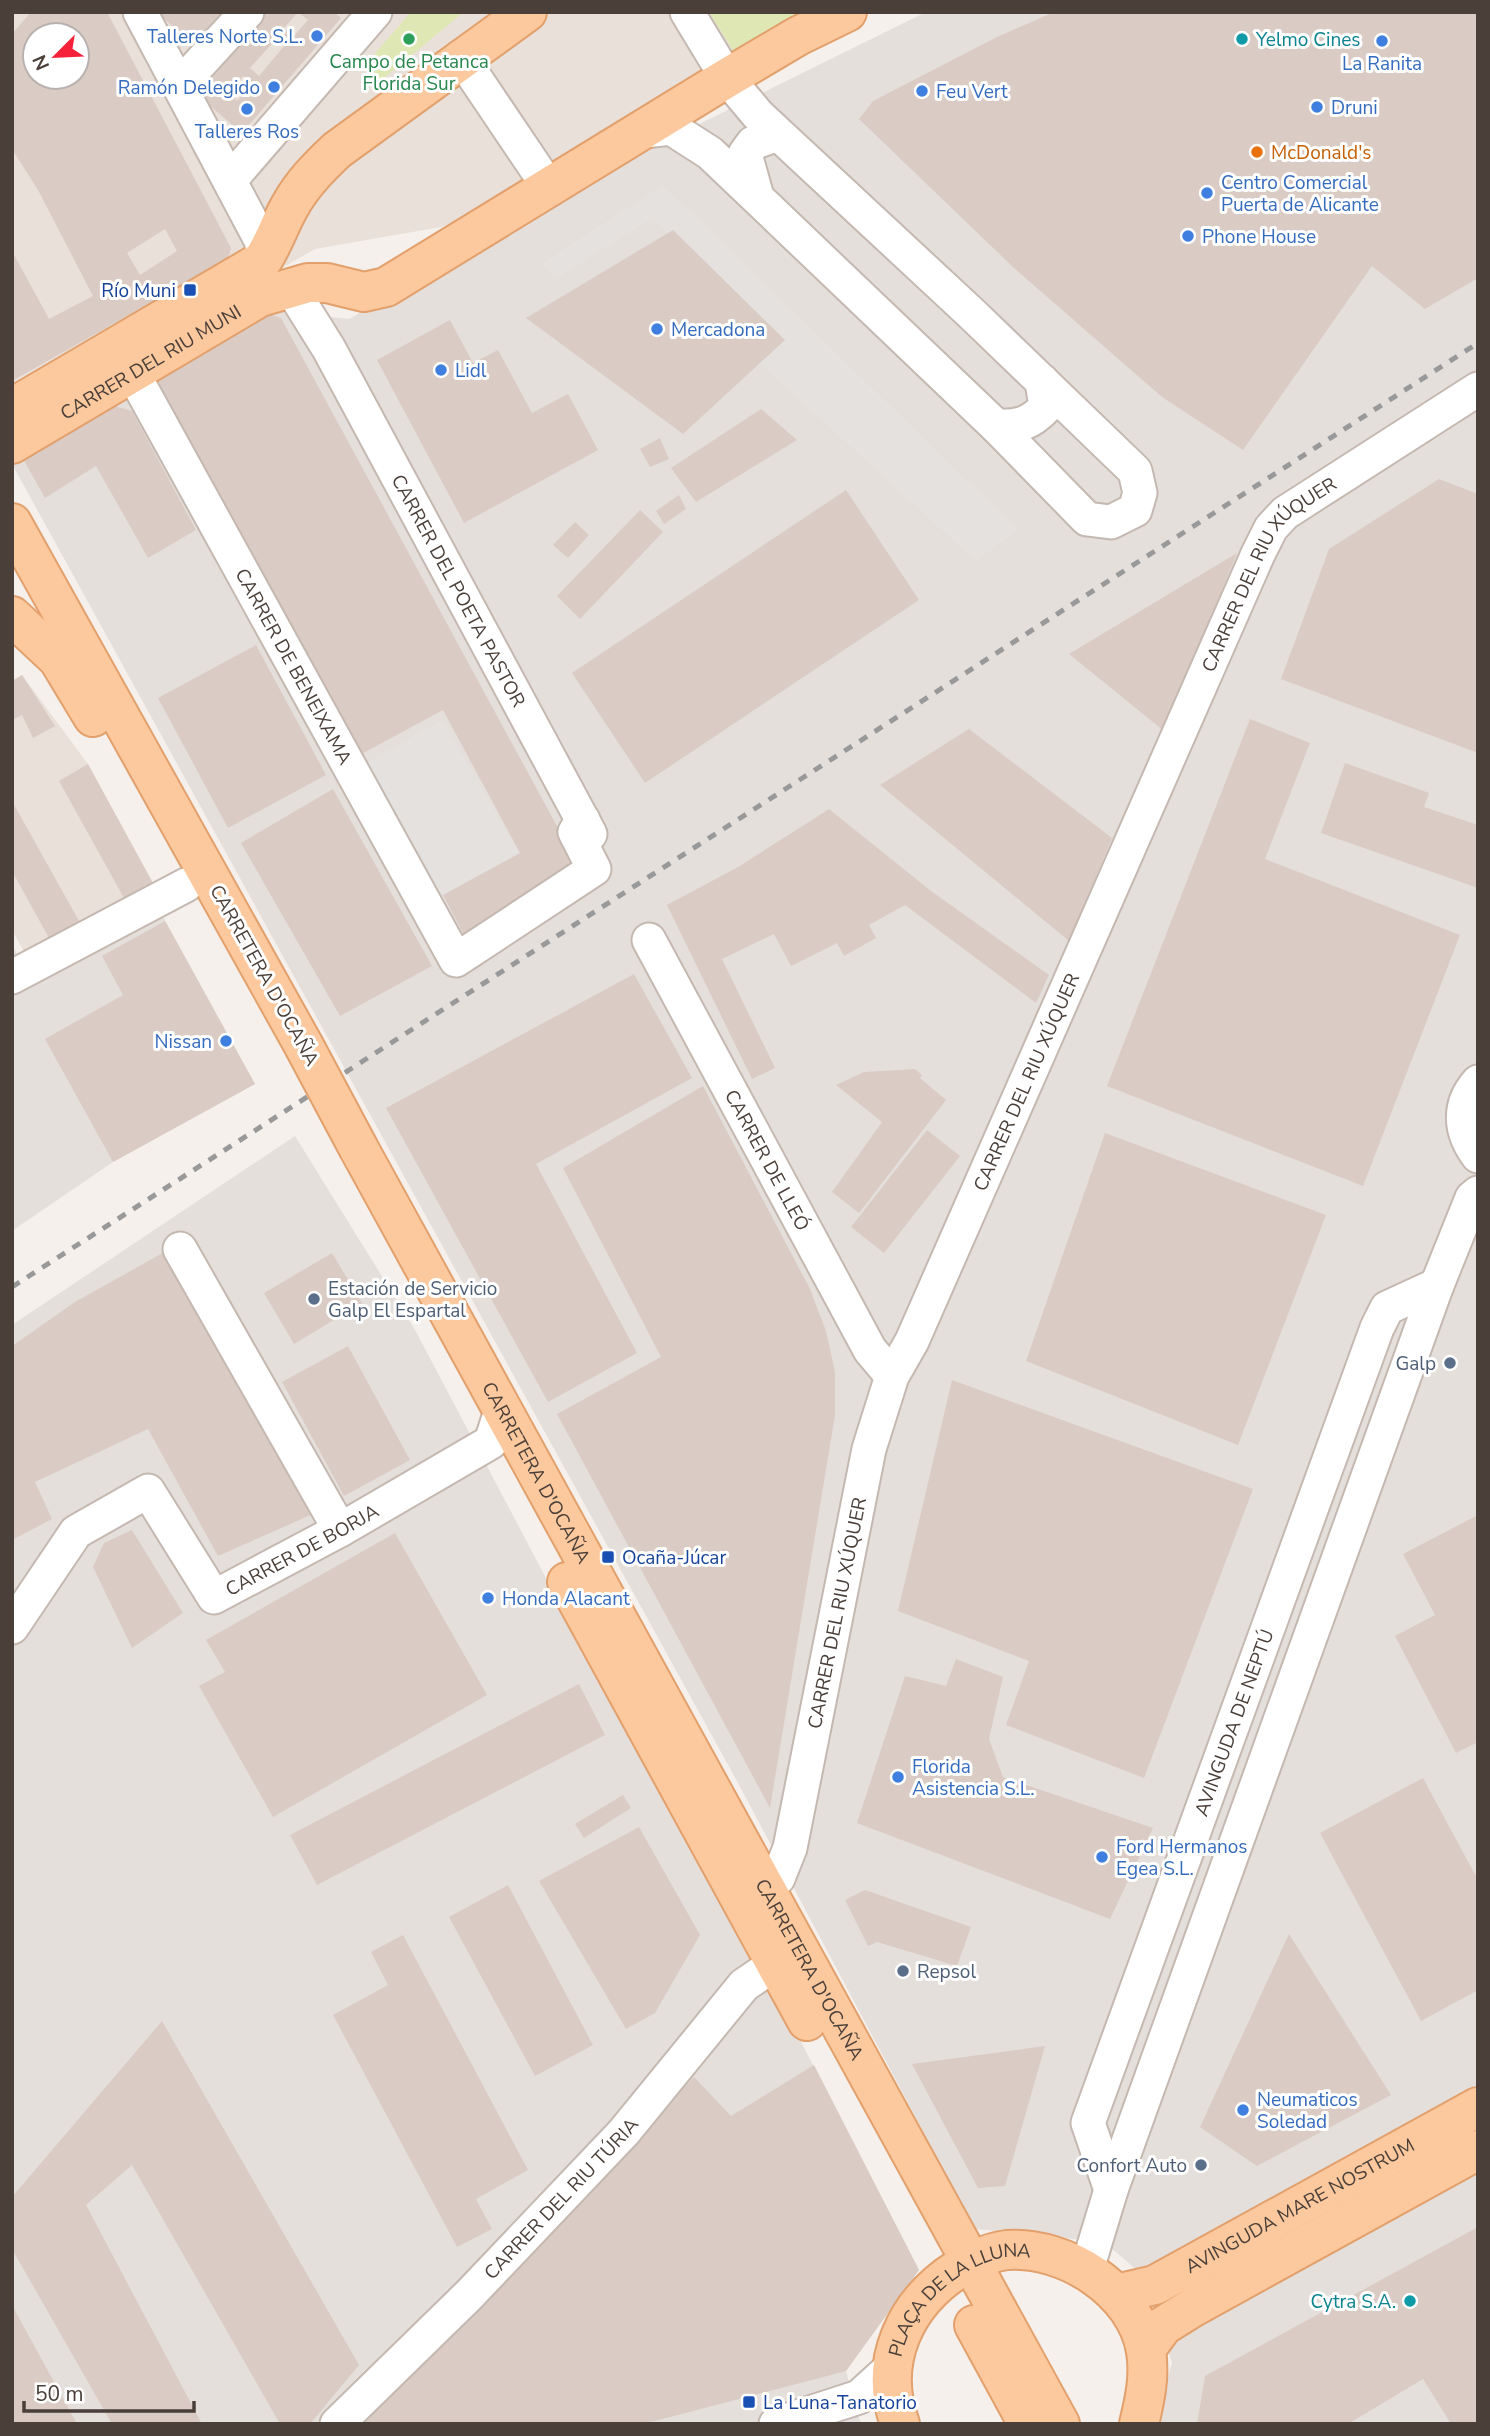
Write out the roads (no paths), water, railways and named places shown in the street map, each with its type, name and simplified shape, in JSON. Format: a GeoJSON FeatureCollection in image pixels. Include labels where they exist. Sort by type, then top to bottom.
{"type":"FeatureCollection","features":[{"type":"Feature","properties":{"kind":"main road"},"geometry":{"type":"LineString","coordinates":[[292,288],[268,252],[289,207],[318,167],[461,57],[527,12]]}},
{"type":"Feature","properties":{"kind":"main road"},"geometry":{"type":"LineString","coordinates":[[363,292],[386,287],[550,189],[727,78],[798,36],[847,12]]}},
{"type":"Feature","properties":{"kind":"main road","name":"CARRER DEL RIU MUNI"},"geometry":{"type":"LineString","coordinates":[[12,408],[268,252]]}},
{"type":"Feature","properties":{"kind":"main road","name":"CARRER DEL RIU MUNI"},"geometry":{"type":"LineString","coordinates":[[12,444],[260,297],[308,283],[327,283],[363,292]]}},
{"type":"Feature","properties":{"kind":"main road","name":"CARRETERA D'OCAÑA"},"geometry":{"type":"LineString","coordinates":[[12,523],[294,1054],[496,1425],[775,1964],[959,2269],[1059,2424]]}},
{"type":"Feature","properties":{"kind":"main road","name":"CARRETERA D'OCAÑA"},"geometry":{"type":"LineString","coordinates":[[12,616],[58,659],[76,686],[186,886],[294,1054]]}},
{"type":"Feature","properties":{"kind":"main road","name":"CARRETERA D'OCAÑA"},"geometry":{"type":"LineString","coordinates":[[496,1425],[763,1886],[959,2269],[1028,2424]]}},
{"type":"Feature","properties":{"kind":"main road","name":"AVINGUDA MARE NOSTRUM"},"geometry":{"type":"LineString","coordinates":[[1116,2294],[1155,2285],[1478,2107]]}},
{"type":"Feature","properties":{"kind":"main road","name":"AVINGUDA MARE NOSTRUM"},"geometry":{"type":"LineString","coordinates":[[1146,2349],[1163,2326],[1195,2306],[1478,2150]]}},
{"type":"Feature","properties":{"kind":"main road","name":"PLAÇA DE LA LLUNA"},"geometry":{"type":"LineString","coordinates":[[900,2424],[894,2405],[892,2367],[896,2343],[906,2321],[925,2294],[959,2269],[1005,2250],[1030,2250],[1087,2269],[1116,2294],[1136,2326],[1146,2349],[1147,2391],[1139,2424]]}},
{"type":"Feature","properties":{"kind":"street"},"geometry":{"type":"LineString","coordinates":[[140,12],[268,252]]}},
{"type":"Feature","properties":{"kind":"street"},"geometry":{"type":"LineString","coordinates":[[179,86],[247,12]]}},
{"type":"Feature","properties":{"kind":"street"},"geometry":{"type":"LineString","coordinates":[[644,131],[671,128],[710,153],[996,426],[1087,519],[1111,522],[1135,510],[1140,493],[1135,471],[777,134],[727,78],[687,12]]}},
{"type":"Feature","properties":{"kind":"street"},"geometry":{"type":"LineString","coordinates":[[230,179],[374,13]]}},
{"type":"Feature","properties":{"kind":"street"},"geometry":{"type":"LineString","coordinates":[[461,57],[550,189]]}},
{"type":"Feature","properties":{"kind":"street"},"geometry":{"type":"LineString","coordinates":[[757,198],[745,154],[753,143],[777,134]]}},
{"type":"Feature","properties":{"kind":"street","name":"CARRER DEL POETA PASTOR"},"geometry":{"type":"LineString","coordinates":[[292,288],[329,349],[586,827],[575,832],[594,869],[456,960]]}},
{"type":"Feature","properties":{"kind":"street","name":"CARRER DEL POETA PASTOR"},"geometry":{"type":"LineString","coordinates":[[329,349],[322,317],[323,306],[332,298],[363,292]]}},
{"type":"Feature","properties":{"kind":"street","name":"CARRER DE BENEIXAMA"},"geometry":{"type":"LineString","coordinates":[[132,372],[456,960]]}},
{"type":"Feature","properties":{"kind":"street"},"geometry":{"type":"LineString","coordinates":[[996,426],[1017,427],[1035,419],[1046,407],[1042,381]]}},
{"type":"Feature","properties":{"kind":"street","name":"CARRER DEL RIU XÚQUER"},"geometry":{"type":"LineString","coordinates":[[763,1886],[778,1878],[790,1848],[869,1449],[892,1376],[912,1341],[1271,528],[1285,513],[1478,389]]}},
{"type":"Feature","properties":{"kind":"street"},"geometry":{"type":"LineString","coordinates":[[12,978],[186,886]]}},
{"type":"Feature","properties":{"kind":"street","name":"CARRER DE LLEÓ"},"geometry":{"type":"LineString","coordinates":[[649,940],[870,1350],[892,1376]]}},
{"type":"Feature","properties":{"kind":"street"},"geometry":{"type":"LineString","coordinates":[[1478,1061],[1473,1088],[1463,1110],[1462,1126],[1468,1143],[1478,1156]]}},
{"type":"Feature","properties":{"kind":"street"},"geometry":{"type":"LineString","coordinates":[[1087,2269],[1111,2190],[1437,1285],[1472,1198],[1478,1193]]}},
{"type":"Feature","properties":{"kind":"street"},"geometry":{"type":"LineString","coordinates":[[180,1249],[340,1530]]}},
{"type":"Feature","properties":{"kind":"street","name":"AVINGUDA DE NEPTÚ"},"geometry":{"type":"LineString","coordinates":[[1111,2190],[1088,2123],[1377,1328],[1387,1308],[1437,1285]]}},
{"type":"Feature","properties":{"kind":"street","name":"CARRER DE BORJA"},"geometry":{"type":"LineString","coordinates":[[12,1627],[76,1532],[148,1491],[214,1597],[340,1530],[433,1475],[496,1425]]}},
{"type":"Feature","properties":{"kind":"street","name":"CARRER DEL RIU TÚRIA"},"geometry":{"type":"LineString","coordinates":[[337,2424],[469,2295],[624,2132],[744,1985],[775,1964]]}},
{"type":"Feature","properties":{"kind":"street"},"geometry":{"type":"LineString","coordinates":[[776,2424],[859,2397],[892,2367]]}},
{"type":"Feature","properties":{"kind":"railway"},"geometry":{"type":"LineString","coordinates":[[12,1287],[1478,343]]}},
{"type":"Feature","properties":{"kind":"place","name":"Talleres Norte S.L."},"geometry":{"type":"Point","coordinates":[317,36]}},
{"type":"Feature","properties":{"kind":"place","name":"Campo de Petanca Florida Sur"},"geometry":{"type":"Point","coordinates":[409,39]}},
{"type":"Feature","properties":{"kind":"place","name":"Yelmo Cines"},"geometry":{"type":"Point","coordinates":[1242,39]}},
{"type":"Feature","properties":{"kind":"place","name":"La Ranita"},"geometry":{"type":"Point","coordinates":[1382,41]}},
{"type":"Feature","properties":{"kind":"place","name":"Ramón Delegido"},"geometry":{"type":"Point","coordinates":[274,87]}},
{"type":"Feature","properties":{"kind":"place","name":"Feu Vert"},"geometry":{"type":"Point","coordinates":[922,91]}},
{"type":"Feature","properties":{"kind":"place","name":"Druni"},"geometry":{"type":"Point","coordinates":[1317,107]}},
{"type":"Feature","properties":{"kind":"place","name":"Talleres Ros"},"geometry":{"type":"Point","coordinates":[247,109]}},
{"type":"Feature","properties":{"kind":"place","name":"McDonald's"},"geometry":{"type":"Point","coordinates":[1257,152]}},
{"type":"Feature","properties":{"kind":"place","name":"Centro Comercial Puerta de Alicante"},"geometry":{"type":"Point","coordinates":[1207,193]}},
{"type":"Feature","properties":{"kind":"place","name":"Phone House"},"geometry":{"type":"Point","coordinates":[1188,236]}},
{"type":"Feature","properties":{"kind":"place","name":"Río Muni"},"geometry":{"type":"Point","coordinates":[190,290]}},
{"type":"Feature","properties":{"kind":"place","name":"Mercadona"},"geometry":{"type":"Point","coordinates":[657,329]}},
{"type":"Feature","properties":{"kind":"place","name":"Lidl"},"geometry":{"type":"Point","coordinates":[441,370]}},
{"type":"Feature","properties":{"kind":"place","name":"Nissan"},"geometry":{"type":"Point","coordinates":[226,1041]}},
{"type":"Feature","properties":{"kind":"place","name":"Estación de Servicio Galp El Espartal"},"geometry":{"type":"Point","coordinates":[314,1299]}},
{"type":"Feature","properties":{"kind":"place","name":"Galp"},"geometry":{"type":"Point","coordinates":[1450,1363]}},
{"type":"Feature","properties":{"kind":"place","name":"Ocaña-Júcar"},"geometry":{"type":"Point","coordinates":[608,1557]}},
{"type":"Feature","properties":{"kind":"place","name":"Honda Alacant"},"geometry":{"type":"Point","coordinates":[488,1598]}},
{"type":"Feature","properties":{"kind":"place","name":"Florida Asistencia S.L."},"geometry":{"type":"Point","coordinates":[898,1777]}},
{"type":"Feature","properties":{"kind":"place","name":"Ford Hermanos Egea S.L."},"geometry":{"type":"Point","coordinates":[1102,1857]}},
{"type":"Feature","properties":{"kind":"place","name":"Repsol"},"geometry":{"type":"Point","coordinates":[903,1971]}},
{"type":"Feature","properties":{"kind":"place","name":"Neumaticos Soledad"},"geometry":{"type":"Point","coordinates":[1243,2110]}},
{"type":"Feature","properties":{"kind":"place","name":"Confort Auto"},"geometry":{"type":"Point","coordinates":[1201,2165]}},
{"type":"Feature","properties":{"kind":"place","name":"Cytra S.A."},"geometry":{"type":"Point","coordinates":[1410,2301]}},
{"type":"Feature","properties":{"kind":"place","name":"La Luna-Tanatorio"},"geometry":{"type":"Point","coordinates":[749,2402]}}]}
